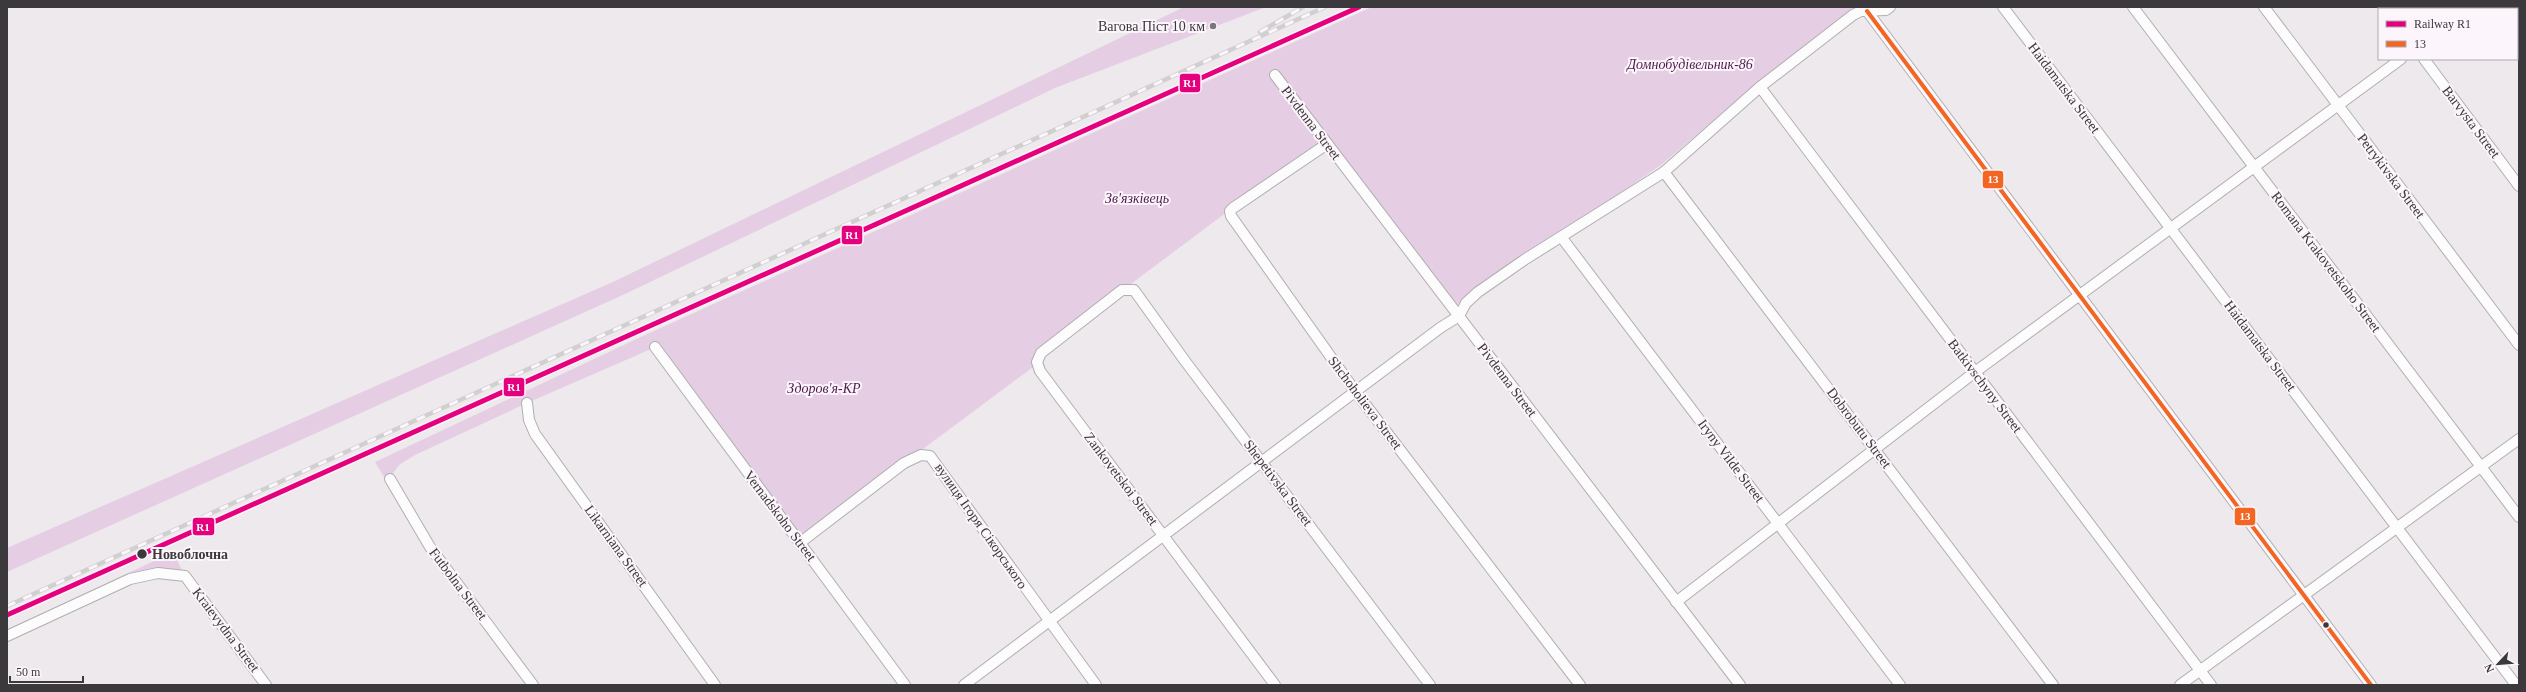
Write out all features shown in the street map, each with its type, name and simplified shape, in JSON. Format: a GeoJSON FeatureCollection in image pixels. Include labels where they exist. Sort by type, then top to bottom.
{"type":"FeatureCollection","features":[{"type":"Feature","properties":{"kind":"street"},"geometry":{"type":"LineString","coordinates":[[964,685],[1162,534],[1262,462],[1355,391],[1458,316],[1466,303],[1478,292],[1524,260],[1562,238],[1664,172],[1760,87],[1852,15],[1867,11],[1886,10],[1890,7]]}},
{"type":"Feature","properties":{"kind":"street","name":"Haidamatska Street"},"geometry":{"type":"LineString","coordinates":[[2003,7],[2516,685]]}},
{"type":"Feature","properties":{"kind":"street","name":"Romana Krakovetskoho Street"},"geometry":{"type":"LineString","coordinates":[[2133,7],[2519,517]]}},
{"type":"Feature","properties":{"kind":"street","name":"Petrykivska Street"},"geometry":{"type":"LineString","coordinates":[[2264,7],[2519,345]]}},
{"type":"Feature","properties":{"kind":"street"},"geometry":{"type":"LineString","coordinates":[[1867,11],[2371,685]]}},
{"type":"Feature","properties":{"kind":"street"},"geometry":{"type":"LineString","coordinates":[[1676,602],[1975,372],[2170,227],[2400,60]]}},
{"type":"Feature","properties":{"kind":"street","name":"Barvysta Street"},"geometry":{"type":"LineString","coordinates":[[2425,60],[2519,186]]}},
{"type":"Feature","properties":{"kind":"street","name":"Pivdenna Street"},"geometry":{"type":"LineString","coordinates":[[1274,75],[1740,685]]}},
{"type":"Feature","properties":{"kind":"street","name":"Batkivschyny Street"},"geometry":{"type":"LineString","coordinates":[[1760,87],[2211,685]]}},
{"type":"Feature","properties":{"kind":"street","name":"Shchoholieva Street"},"geometry":{"type":"LineString","coordinates":[[1327,144],[1230,211],[1231,216],[1355,391],[1580,685]]}},
{"type":"Feature","properties":{"kind":"street","name":"Dobrobutu Street"},"geometry":{"type":"LineString","coordinates":[[1664,172],[2053,685]]}},
{"type":"Feature","properties":{"kind":"street","name":"Iryny Vilde Street"},"geometry":{"type":"LineString","coordinates":[[1562,238],[1900,685]]}},
{"type":"Feature","properties":{"kind":"street","name":"Shepetivska Street"},"geometry":{"type":"LineString","coordinates":[[1122,290],[1134,290],[1430,685]]}},
{"type":"Feature","properties":{"kind":"street","name":"Zankovetskoi Street"},"geometry":{"type":"LineString","coordinates":[[1122,290],[1042,353],[1037,362],[1040,371],[1275,685]]}},
{"type":"Feature","properties":{"kind":"street","name":"Vernadskoho Street"},"geometry":{"type":"LineString","coordinates":[[655,347],[905,685]]}},
{"type":"Feature","properties":{"kind":"street","name":"Likarniana Street"},"geometry":{"type":"LineString","coordinates":[[527,403],[528,420],[535,434],[716,685]]}},
{"type":"Feature","properties":{"kind":"street"},"geometry":{"type":"LineString","coordinates":[[2180,685],[2305,596],[2519,439]]}},
{"type":"Feature","properties":{"kind":"street","name":"вулиця Ігоря Сікорського"},"geometry":{"type":"LineString","coordinates":[[800,542],[904,463],[921,455],[930,456],[1048,622],[1096,685]]}},
{"type":"Feature","properties":{"kind":"street","name":"Futbolna Street"},"geometry":{"type":"LineString","coordinates":[[390,479],[430,548],[533,685]]}},
{"type":"Feature","properties":{"kind":"street","name":"Kraievydna Street"},"geometry":{"type":"LineString","coordinates":[[7,636],[130,580],[158,573],[185,576],[266,685]]}},
{"type":"Feature","properties":{"kind":"green space"},"geometry":{"type":"Polygon","coordinates":[[[1184,7],[1266,7],[1055,88],[625,294],[7,572],[7,548],[615,281],[1184,7]]]}},
{"type":"Feature","properties":{"kind":"green space"},"geometry":{"type":"Polygon","coordinates":[[[1372,7],[1862,7],[1757,83],[1661,165],[1456,305],[1369,190],[1327,144],[1231,209],[1040,352],[1033,367],[802,539],[658,346],[527,403],[415,455],[399,465],[387,482],[375,462],[645,335],[1372,7]]]}},
{"type":"Feature","properties":{"kind":"green space"},"geometry":{"type":"Polygon","coordinates":[[[173,552],[185,576],[158,573],[7,636],[7,630],[173,552]]]}},
{"type":"Feature","properties":{"kind":"railway"},"geometry":{"type":"LineString","coordinates":[[1260,32],[1303,7]]}},
{"type":"Feature","properties":{"kind":"railway"},"geometry":{"type":"LineString","coordinates":[[7,606],[1325,7]]}},
{"type":"Feature","properties":{"kind":"rail line","name":"R1"},"geometry":{"type":"LineString","coordinates":[[7,615],[1359,7]]}},
{"type":"Feature","properties":{"kind":"transit line","name":"13"},"geometry":{"type":"LineString","coordinates":[[1867,11],[2371,685]]}},
{"type":"Feature","properties":{"kind":"place","name":"Вагова Піст 10 км"},"geometry":{"type":"Point","coordinates":[1213,26]}},
{"type":"Feature","properties":{"kind":"place","name":"Новоблочна"},"geometry":{"type":"Point","coordinates":[142,554]}},
{"type":"Feature","properties":{"kind":"park label","name":"Домнобудівельник-86"},"geometry":{"type":"Point","coordinates":[1690,64]}},
{"type":"Feature","properties":{"kind":"park label","name":"Зв'язківець"},"geometry":{"type":"Point","coordinates":[1137,198]}},
{"type":"Feature","properties":{"kind":"park label","name":"Здоров'я-КР"},"geometry":{"type":"Point","coordinates":[824,388]}}]}
